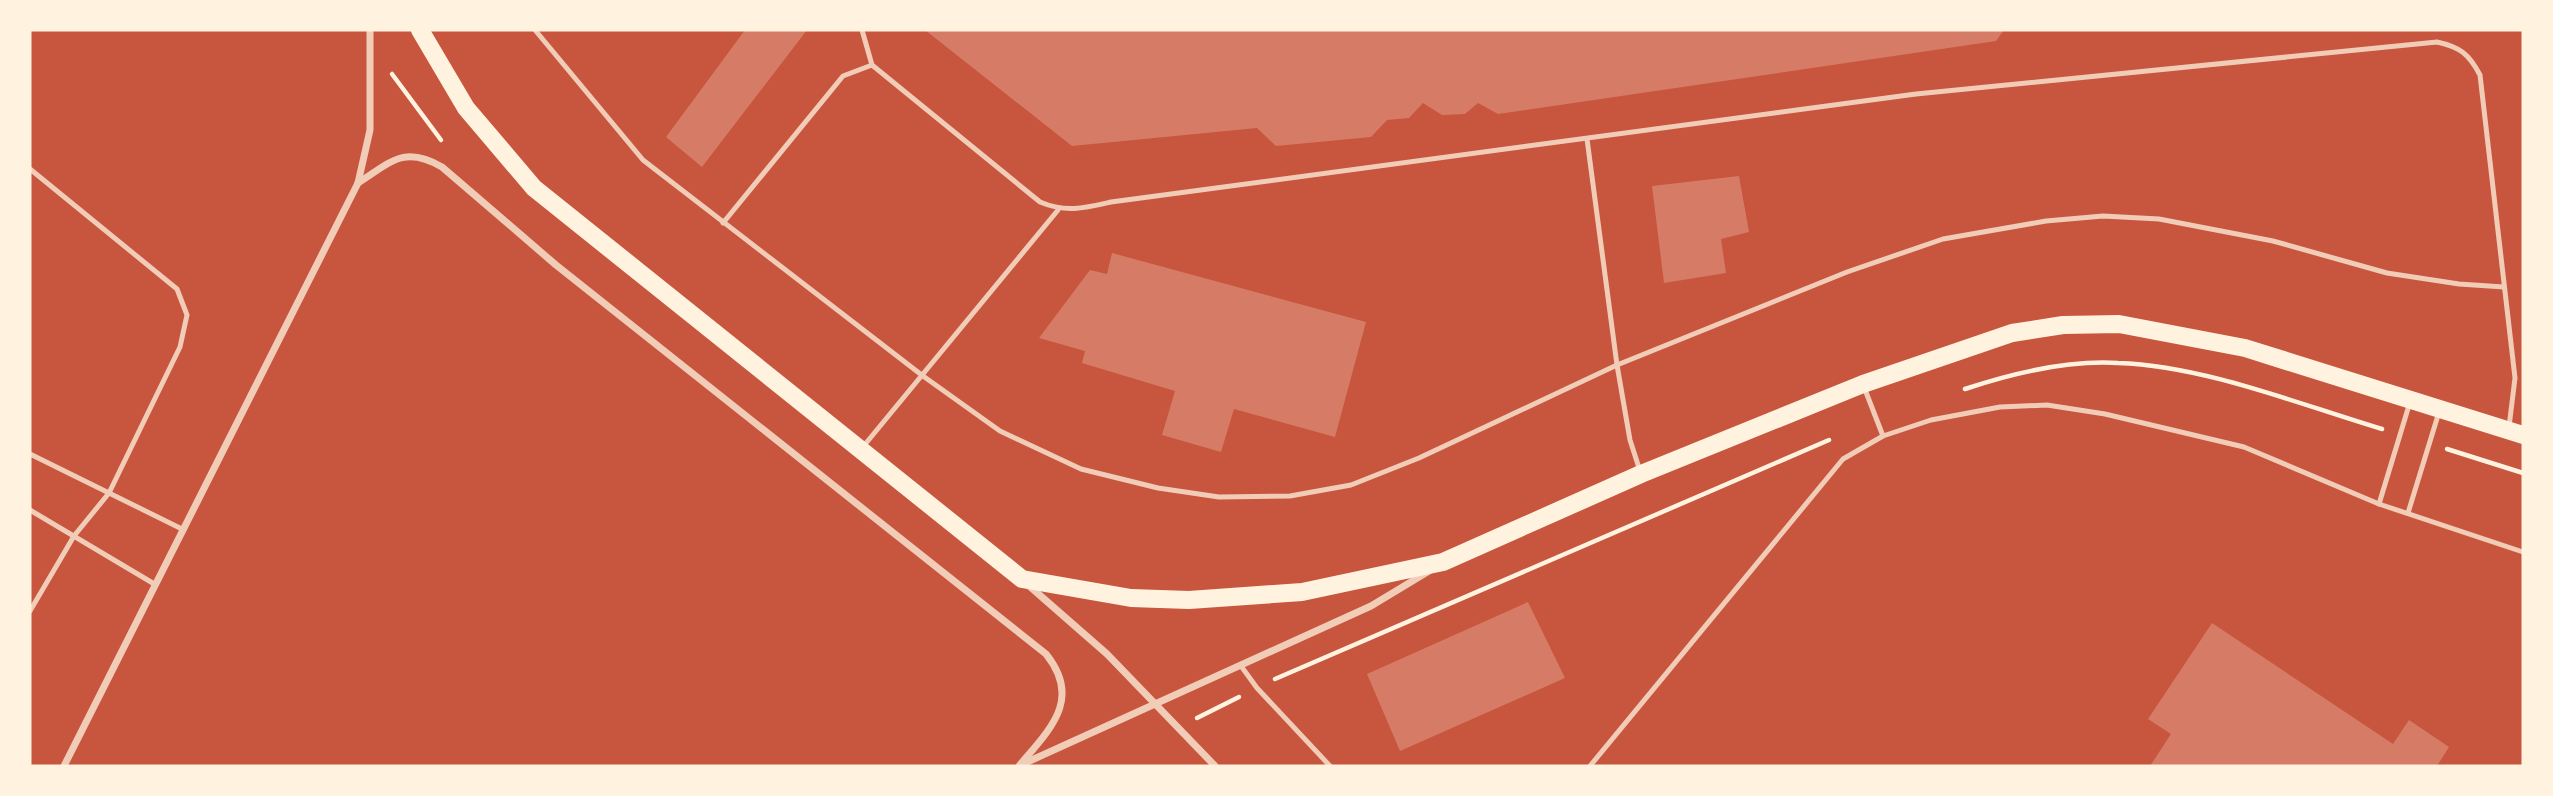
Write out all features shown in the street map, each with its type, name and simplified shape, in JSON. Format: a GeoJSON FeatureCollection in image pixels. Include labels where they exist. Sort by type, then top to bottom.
{"type":"FeatureCollection","features":[{"type":"Feature","properties":{"kind":"main road"},"geometry":{"type":"LineString","coordinates":[[420,30],[466,108],[534,188],[1022,579],[1131,598],[1189,600],[1303,592],[1443,562],[1641,474],[1863,384],[2012,333],[2063,325],[2119,324],[2245,348],[2516,432]]}},
{"type":"Feature","properties":{"kind":"street"},"geometry":{"type":"LineString","coordinates":[[64,766],[358,183],[370,130],[370,30]]}},
{"type":"Feature","properties":{"kind":"street"},"geometry":{"type":"LineString","coordinates":[[358,183],[403,156],[427,158],[442,167],[566,273],[1046,654],[1058,669],[1064,691],[1059,712],[1051,727],[1019,766]]}},
{"type":"Feature","properties":{"kind":"street"},"geometry":{"type":"LineString","coordinates":[[1019,766],[1371,606],[1443,562]]}},
{"type":"Feature","properties":{"kind":"street"},"geometry":{"type":"LineString","coordinates":[[1022,579],[1107,654],[1215,766]]}},
{"type":"Feature","properties":{"kind":"lane"},"geometry":{"type":"LineString","coordinates":[[535,30],[643,160],[923,376],[1000,431],[1082,469],[1158,488],[1219,497],[1290,496],[1351,485],[1419,458],[1617,365],[1847,272],[1943,239],[2058,220],[2103,216],[2159,219],[2273,241],[2387,273],[2459,284],[2504,287]]}},
{"type":"Feature","properties":{"kind":"lane"},"geometry":{"type":"LineString","coordinates":[[862,30],[872,65],[1040,202],[1058,210],[1075,210],[1125,200],[1929,93],[2437,42],[2458,46],[2470,57],[2480,75],[2515,378],[2516,432]]}},
{"type":"Feature","properties":{"kind":"lane"},"geometry":{"type":"LineString","coordinates":[[723,223],[844,76],[872,65]]}},
{"type":"Feature","properties":{"kind":"lane"},"geometry":{"type":"LineString","coordinates":[[1587,139],[1617,365],[1630,440],[1641,474]]}},
{"type":"Feature","properties":{"kind":"lane"},"geometry":{"type":"LineString","coordinates":[[30,169],[177,289],[187,315],[180,347],[109,493],[74,536],[30,611]]}},
{"type":"Feature","properties":{"kind":"lane"},"geometry":{"type":"LineString","coordinates":[[860,450],[1058,210]]}},
{"type":"Feature","properties":{"kind":"lane"},"geometry":{"type":"LineString","coordinates":[[1863,384],[1883,436]]}},
{"type":"Feature","properties":{"kind":"lane"},"geometry":{"type":"LineString","coordinates":[[2379,504],[2411,399]]}},
{"type":"Feature","properties":{"kind":"lane"},"geometry":{"type":"LineString","coordinates":[[1590,766],[1843,458],[1883,436],[1931,420],[2000,407],[2047,405],[2105,414],[2244,447],[2379,504],[2523,552]]}},
{"type":"Feature","properties":{"kind":"lane"},"geometry":{"type":"LineString","coordinates":[[2408,513],[2440,409]]}},
{"type":"Feature","properties":{"kind":"lane"},"geometry":{"type":"LineString","coordinates":[[30,454],[184,530]]}},
{"type":"Feature","properties":{"kind":"lane"},"geometry":{"type":"LineString","coordinates":[[30,510],[156,584]]}},
{"type":"Feature","properties":{"kind":"lane"},"geometry":{"type":"LineString","coordinates":[[1241,666],[1257,688],[1330,766]]}},
{"type":"Feature","properties":{"kind":"path"},"geometry":{"type":"LineString","coordinates":[[1957,392],[1995,379],[2060,366],[2116,362],[2198,374],[2400,434]]}},
{"type":"Feature","properties":{"kind":"path"},"geometry":{"type":"LineString","coordinates":[[1273,680],[1836,437]]}},
{"type":"Feature","properties":{"kind":"path"},"geometry":{"type":"LineString","coordinates":[[2429,443],[2523,473]]}},
{"type":"Feature","properties":{"kind":"path"},"geometry":{"type":"LineString","coordinates":[[1195,718],[1215,710]]}},
{"type":"Feature","properties":{"kind":"building"},"geometry":{"type":"Polygon","coordinates":[[[745,30],[807,30],[702,167],[666,137],[745,30]]]}},
{"type":"Feature","properties":{"kind":"building"},"geometry":{"type":"Polygon","coordinates":[[[925,30],[2004,30],[1996,41],[1498,114],[1478,103],[1465,114],[1442,115],[1423,103],[1409,118],[1387,120],[1371,137],[1276,146],[1257,128],[1072,146],[925,30]]]}},
{"type":"Feature","properties":{"kind":"building"},"geometry":{"type":"Polygon","coordinates":[[[1739,176],[1749,232],[1721,239],[1726,273],[1664,283],[1652,186],[1739,176]]]}},
{"type":"Feature","properties":{"kind":"building"},"geometry":{"type":"Polygon","coordinates":[[[1112,253],[1366,322],[1335,437],[1234,409],[1221,452],[1162,435],[1175,391],[1082,363],[1085,351],[1039,338],[1090,270],[1107,274],[1112,253]]]}},
{"type":"Feature","properties":{"kind":"building"},"geometry":{"type":"Polygon","coordinates":[[[1528,602],[1565,678],[1400,751],[1367,674],[1528,602]]]}},
{"type":"Feature","properties":{"kind":"building"},"geometry":{"type":"Polygon","coordinates":[[[2212,623],[2393,744],[2409,720],[2449,747],[2437,766],[2150,766],[2171,734],[2148,719],[2212,623]]]}}]}
